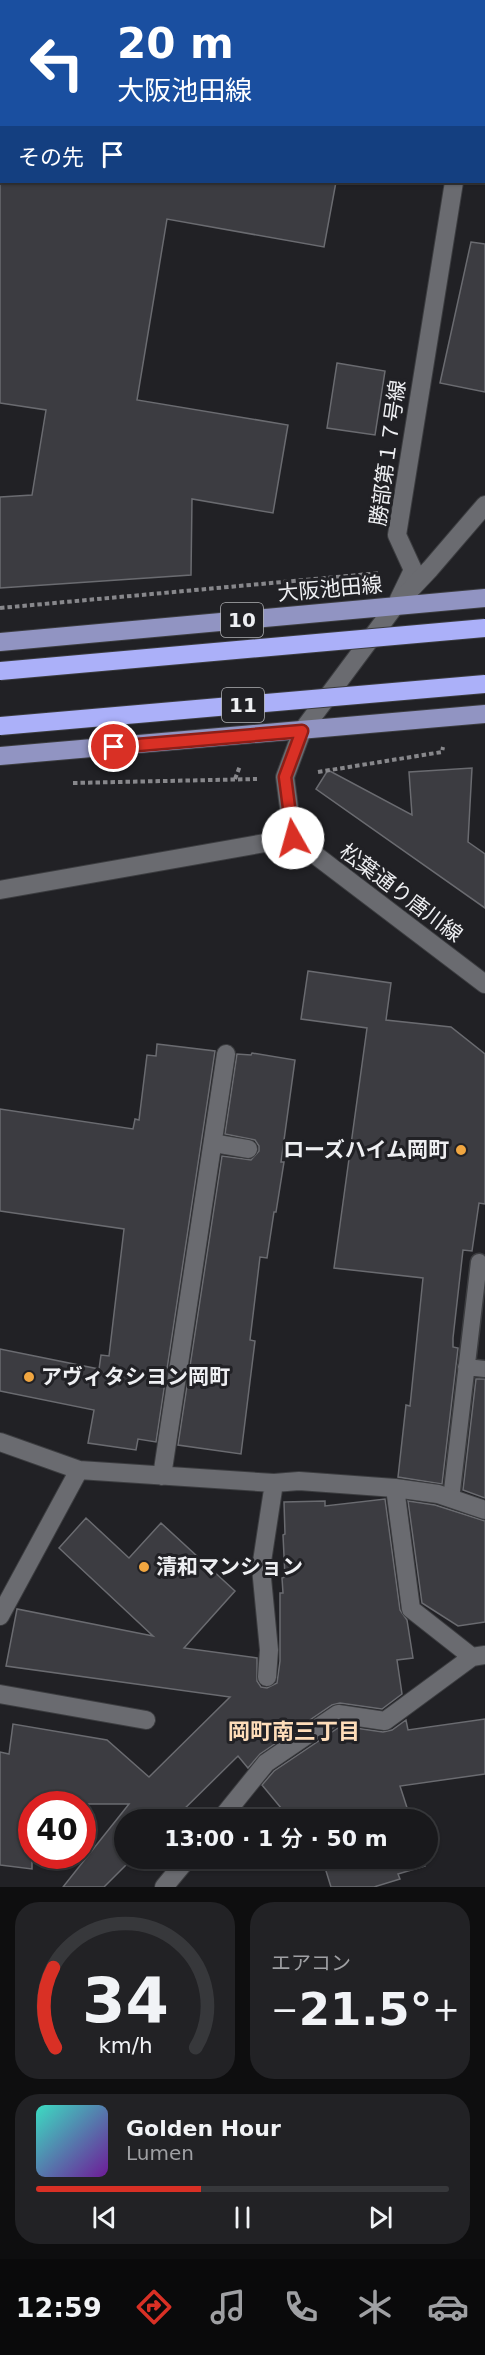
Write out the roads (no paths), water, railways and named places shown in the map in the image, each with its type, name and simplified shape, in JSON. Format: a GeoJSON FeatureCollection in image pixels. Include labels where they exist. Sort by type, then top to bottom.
{"type":"FeatureCollection","features":[{"type":"Feature","properties":{"kind":"highway"},"geometry":{"type":"LineString","coordinates":[[0,671],[485,628]]}},
{"type":"Feature","properties":{"kind":"highway","name":"11"},"geometry":{"type":"LineString","coordinates":[[0,726],[485,684]]}},
{"type":"Feature","properties":{"kind":"main road","name":"大阪池田線"},"geometry":{"type":"LineString","coordinates":[[0,642],[485,598]]}},
{"type":"Feature","properties":{"kind":"main road"},"geometry":{"type":"LineString","coordinates":[[0,756],[485,714]]}},
{"type":"Feature","properties":{"kind":"street","name":"勝部第１７号線"},"geometry":{"type":"LineString","coordinates":[[302,731],[395,606],[413,570],[397,535],[454,183]]}},
{"type":"Feature","properties":{"kind":"street"},"geometry":{"type":"LineString","coordinates":[[395,606],[485,505]]}},
{"type":"Feature","properties":{"kind":"street"},"geometry":{"type":"LineString","coordinates":[[0,890],[293,838],[285,777],[302,731]]}},
{"type":"Feature","properties":{"kind":"street","name":"松葉通り唐川線"},"geometry":{"type":"LineString","coordinates":[[293,838],[485,984]]}},
{"type":"Feature","properties":{"kind":"street"},"geometry":{"type":"LineString","coordinates":[[162,1476],[226,1054]]}},
{"type":"Feature","properties":{"kind":"street"},"geometry":{"type":"LineString","coordinates":[[213,1143],[248,1149]]}},
{"type":"Feature","properties":{"kind":"street"},"geometry":{"type":"LineString","coordinates":[[0,1442],[79,1470],[274,1483],[299,1481],[395,1488],[438,1494],[485,1510]]}},
{"type":"Feature","properties":{"kind":"street"},"geometry":{"type":"LineString","coordinates":[[0,1616],[79,1470]]}},
{"type":"Feature","properties":{"kind":"street"},"geometry":{"type":"LineString","coordinates":[[267,1677],[269,1650],[261,1568],[274,1483]]}},
{"type":"Feature","properties":{"kind":"street"},"geometry":{"type":"LineString","coordinates":[[229,1809],[266,1763],[338,1714],[385,1721],[478,1656],[411,1609],[395,1488]]}},
{"type":"Feature","properties":{"kind":"street"},"geometry":{"type":"LineString","coordinates":[[0,1694],[146,1720]]}},
{"type":"Feature","properties":{"kind":"street"},"geometry":{"type":"LineString","coordinates":[[164,1887],[179,1869]]}},
{"type":"Feature","properties":{"kind":"lane"},"geometry":{"type":"LineString","coordinates":[[451,1499],[479,1262]]}},
{"type":"Feature","properties":{"kind":"lane"},"geometry":{"type":"LineString","coordinates":[[466,1366],[485,1369]]}},
{"type":"Feature","properties":{"kind":"place","name":"ローズハイム岡町"},"geometry":{"type":"Point","coordinates":[461,1150]}},
{"type":"Feature","properties":{"kind":"place","name":"アヴィタシヨン岡町"},"geometry":{"type":"Point","coordinates":[29,1377]}},
{"type":"Feature","properties":{"kind":"place","name":"清和マンション"},"geometry":{"type":"Point","coordinates":[144,1567]}},
{"type":"Feature","properties":{"kind":"district","name":"岡町南三丁目"},"geometry":{"type":"Point","coordinates":[294,1731]}}]}
